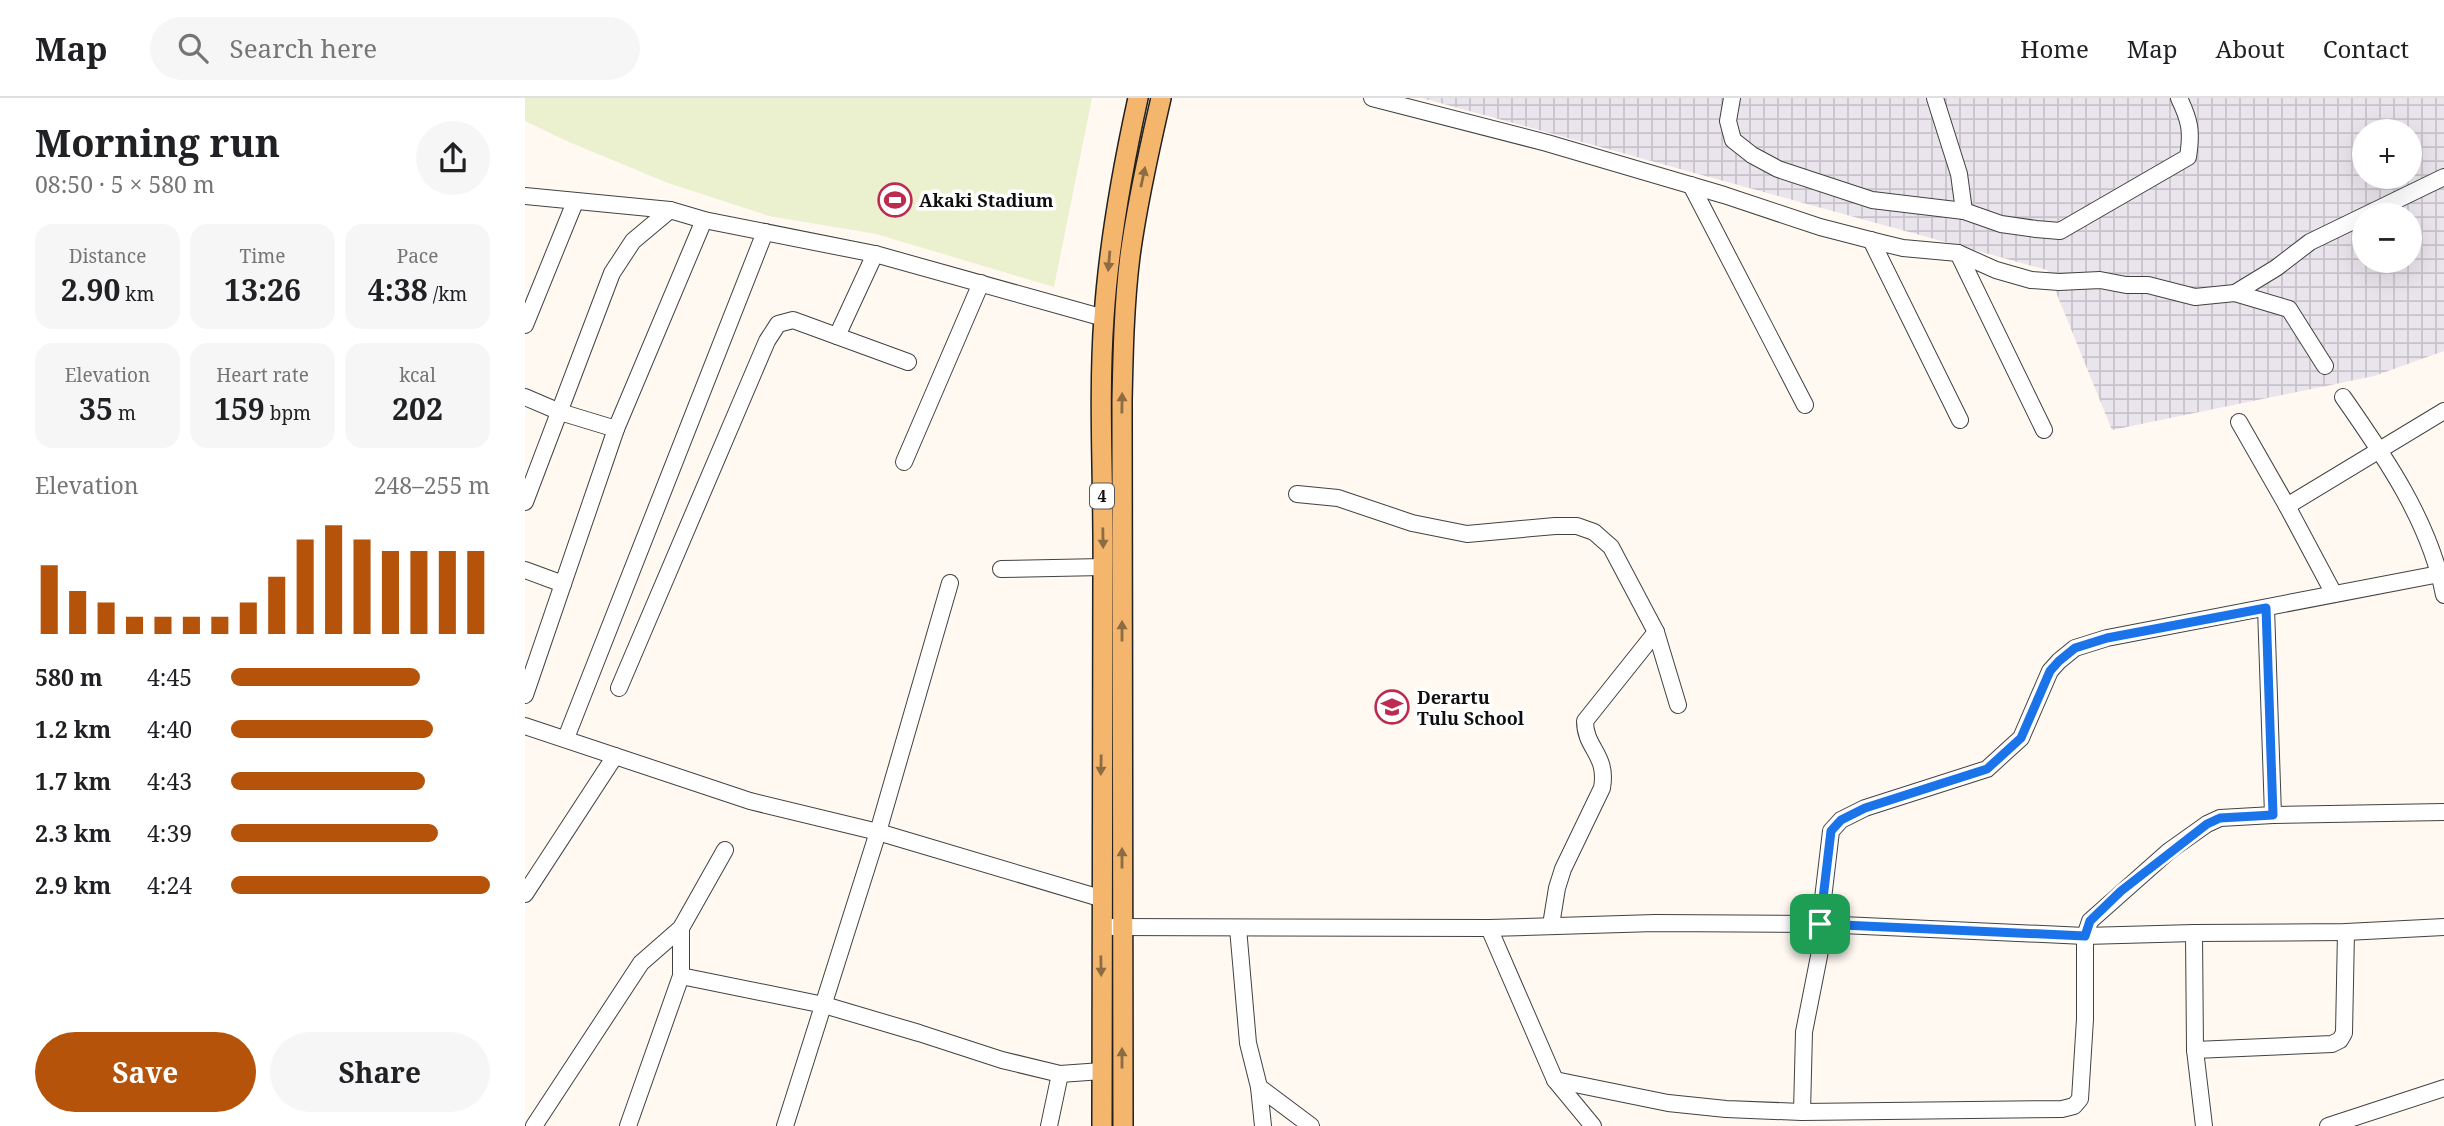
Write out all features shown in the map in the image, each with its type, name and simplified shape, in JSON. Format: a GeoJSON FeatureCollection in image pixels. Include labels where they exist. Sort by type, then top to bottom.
{"type":"FeatureCollection","features":[{"type":"Feature","properties":{"kind":"main road","name":"4"},"geometry":{"type":"LineString","coordinates":[[1102,1126],[1101,398],[1104,318],[1119,189],[1138,98]]}},
{"type":"Feature","properties":{"kind":"main road"},"geometry":{"type":"LineString","coordinates":[[1123,1126],[1124,323],[1140,191],[1161,98]]}},
{"type":"Feature","properties":{"kind":"street"},"geometry":{"type":"LineString","coordinates":[[1372,98],[1547,143],[1691,185],[1820,227],[1903,248],[1958,253],[1996,270],[2031,279],[2059,282],[2100,280],[2126,285],[2148,285],[2195,297],[2235,293],[2289,309],[2325,366]]}},
{"type":"Feature","properties":{"kind":"street"},"geometry":{"type":"LineString","coordinates":[[1732,98],[1728,121],[1733,140],[1752,155],[1778,169],[1872,200],[1964,211],[2001,224],[2060,231],[2188,157],[2190,121],[2179,98]]}},
{"type":"Feature","properties":{"kind":"street"},"geometry":{"type":"LineString","coordinates":[[1940,100],[1959,174],[1964,211]]}},
{"type":"Feature","properties":{"kind":"street"},"geometry":{"type":"LineString","coordinates":[[2235,293],[2276,268],[2310,242],[2444,177]]}},
{"type":"Feature","properties":{"kind":"street"},"geometry":{"type":"LineString","coordinates":[[1691,185],[1805,405]]}},
{"type":"Feature","properties":{"kind":"street"},"geometry":{"type":"LineString","coordinates":[[525,196],[670,210],[704,220],[875,254],[1104,318]]}},
{"type":"Feature","properties":{"kind":"street"},"geometry":{"type":"LineString","coordinates":[[525,325],[575,202]]}},
{"type":"Feature","properties":{"kind":"street"},"geometry":{"type":"LineString","coordinates":[[525,502],[612,273],[633,242],[670,210]]}},
{"type":"Feature","properties":{"kind":"street"},"geometry":{"type":"LineString","coordinates":[[525,695],[616,429],[704,220]]}},
{"type":"Feature","properties":{"kind":"street"},"geometry":{"type":"LineString","coordinates":[[566,738],[765,232]]}},
{"type":"Feature","properties":{"kind":"street"},"geometry":{"type":"LineString","coordinates":[[1871,240],[1959,420]]}},
{"type":"Feature","properties":{"kind":"street"},"geometry":{"type":"LineString","coordinates":[[1958,253],[2044,430]]}},
{"type":"Feature","properties":{"kind":"street"},"geometry":{"type":"LineString","coordinates":[[837,337],[875,254]]}},
{"type":"Feature","properties":{"kind":"street"},"geometry":{"type":"LineString","coordinates":[[904,461],[981,284]]}},
{"type":"Feature","properties":{"kind":"street"},"geometry":{"type":"LineString","coordinates":[[619,688],[767,341],[778,324],[793,320],[908,362]]}},
{"type":"Feature","properties":{"kind":"street"},"geometry":{"type":"LineString","coordinates":[[525,397],[560,412],[616,429]]}},
{"type":"Feature","properties":{"kind":"street"},"geometry":{"type":"LineString","coordinates":[[2343,397],[2380,450],[2429,541],[2442,573],[2444,595]]}},
{"type":"Feature","properties":{"kind":"street"},"geometry":{"type":"LineString","coordinates":[[2287,506],[2444,411]]}},
{"type":"Feature","properties":{"kind":"street"},"geometry":{"type":"LineString","coordinates":[[2239,422],[2334,594]]}},
{"type":"Feature","properties":{"kind":"street"},"geometry":{"type":"LineString","coordinates":[[1297,494],[1338,498],[1412,523],[1467,534],[1555,526],[1577,526],[1594,532],[1611,547],[1656,632],[1678,705]]}},
{"type":"Feature","properties":{"kind":"street"},"geometry":{"type":"LineString","coordinates":[[1001,569],[1103,567]]}},
{"type":"Feature","properties":{"kind":"street"},"geometry":{"type":"LineString","coordinates":[[525,570],[563,584]]}},
{"type":"Feature","properties":{"kind":"street"},"geometry":{"type":"LineString","coordinates":[[1802,1112],[1804,1032],[1820,958],[1820,924],[1831,831],[1834,825],[1865,808],[1987,769],[2021,738],[2050,671],[2075,648],[2107,638],[2442,573]]}},
{"type":"Feature","properties":{"kind":"street"},"geometry":{"type":"LineString","coordinates":[[785,1126],[878,832],[950,583]]}},
{"type":"Feature","properties":{"kind":"street"},"geometry":{"type":"LineString","coordinates":[[2266,608],[2273,815]]}},
{"type":"Feature","properties":{"kind":"street"},"geometry":{"type":"LineString","coordinates":[[1551,925],[1563,869],[1602,788],[1603,765],[1585,731],[1585,721],[1656,632]]}},
{"type":"Feature","properties":{"kind":"street"},"geometry":{"type":"LineString","coordinates":[[525,726],[750,802],[878,832],[1100,898]]}},
{"type":"Feature","properties":{"kind":"street"},"geometry":{"type":"LineString","coordinates":[[525,894],[615,756]]}},
{"type":"Feature","properties":{"kind":"street"},"geometry":{"type":"LineString","coordinates":[[1555,1080],[1668,1103],[1726,1109],[1802,1112],[2062,1109],[2074,1106],[2080,1099],[2081,1086],[2085,1019],[2085,936],[2090,921],[2121,891],[2207,824],[2220,818],[2444,812]]}},
{"type":"Feature","properties":{"kind":"street"},"geometry":{"type":"LineString","coordinates":[[534,1126],[641,963],[681,928],[725,850]]}},
{"type":"Feature","properties":{"kind":"street"},"geometry":{"type":"LineString","coordinates":[[1101,928],[1489,929],[1655,923],[1820,924],[2085,936],[2346,932],[2444,927]]}},
{"type":"Feature","properties":{"kind":"street"},"geometry":{"type":"LineString","coordinates":[[628,1126],[681,976],[681,928]]}},
{"type":"Feature","properties":{"kind":"street"},"geometry":{"type":"LineString","coordinates":[[1238,928],[1248,1043],[1259,1087],[1263,1126]]}},
{"type":"Feature","properties":{"kind":"street"},"geometry":{"type":"LineString","coordinates":[[1489,929],[1555,1080],[1593,1126]]}},
{"type":"Feature","properties":{"kind":"street"},"geometry":{"type":"LineString","coordinates":[[2195,1050],[2332,1044],[2340,1040],[2344,1033],[2346,932]]}},
{"type":"Feature","properties":{"kind":"street"},"geometry":{"type":"LineString","coordinates":[[2194,933],[2195,1050],[2204,1126]]}},
{"type":"Feature","properties":{"kind":"street"},"geometry":{"type":"LineString","coordinates":[[681,976],[824,1005],[1002,1060],[1060,1074],[1102,1071]]}},
{"type":"Feature","properties":{"kind":"street"},"geometry":{"type":"LineString","coordinates":[[1049,1126],[1060,1074]]}},
{"type":"Feature","properties":{"kind":"street"},"geometry":{"type":"LineString","coordinates":[[1259,1087],[1311,1126]]}},
{"type":"Feature","properties":{"kind":"street"},"geometry":{"type":"LineString","coordinates":[[2328,1126],[2444,1088]]}},
{"type":"Feature","properties":{"kind":"shaded area"},"geometry":{"type":"Polygon","coordinates":[[[1422,98],[2444,98],[2444,351],[2374,376],[2112,430],[2047,270],[1422,98]]]}},
{"type":"Feature","properties":{"kind":"green space","name":"Akaki Stadium"},"geometry":{"type":"Polygon","coordinates":[[[525,98],[1092,98],[1054,287],[876,234],[769,216],[668,183],[525,121],[525,98]]]}},
{"type":"Feature","properties":{"kind":"place","name":"Akaki Stadium"},"geometry":{"type":"Point","coordinates":[895,200]}},
{"type":"Feature","properties":{"kind":"place","name":"Derartu Tulu School"},"geometry":{"type":"Point","coordinates":[1392,707]}},
{"type":"Feature","properties":{"kind":"route"},"geometry":{"type":"LineString","coordinates":[[2266,608],[2273,815],[2220,818],[2207,824],[2121,891],[2094,916],[2085,936],[1820,924],[1831,831],[1834,825],[1865,808],[1987,769],[2021,738],[2050,671],[2075,648],[2107,638],[2266,608]]}}]}
